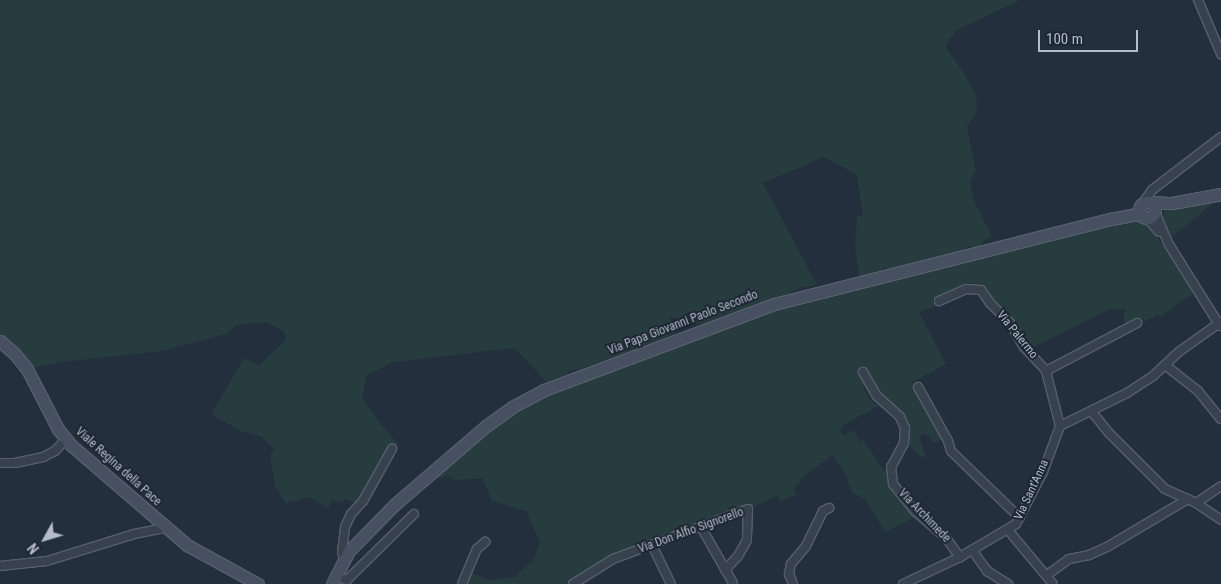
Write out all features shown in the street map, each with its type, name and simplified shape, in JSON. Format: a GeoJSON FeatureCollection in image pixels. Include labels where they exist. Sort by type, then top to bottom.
{"type":"FeatureCollection","features":[{"type":"Feature","properties":{"kind":"main road","name":"Via Papa Giovanni Paolo Secondo"},"geometry":{"type":"LineString","coordinates":[[333,581],[344,558],[361,537],[440,464],[505,412],[544,390],[774,304],[1136,214],[1148,208],[1221,194]]}},
{"type":"Feature","properties":{"kind":"main road","name":"Viale Regina della Pace"},"geometry":{"type":"LineString","coordinates":[[0,341],[28,369],[55,424],[66,439],[165,528],[199,552],[255,583]]}},
{"type":"Feature","properties":{"kind":"street"},"geometry":{"type":"LineString","coordinates":[[1198,0],[1221,54]]}},
{"type":"Feature","properties":{"kind":"street"},"geometry":{"type":"LineString","coordinates":[[1060,426],[1092,412],[1127,393],[1165,365],[1180,351],[1220,325],[1168,243],[1148,208],[1145,197],[1221,137]]}},
{"type":"Feature","properties":{"kind":"street","name":"Via Palermo"},"geometry":{"type":"LineString","coordinates":[[939,301],[966,289],[981,290],[990,303],[1010,322],[1024,347],[1046,371],[1060,426]]}},
{"type":"Feature","properties":{"kind":"street"},"geometry":{"type":"LineString","coordinates":[[1046,371],[1136,323]]}},
{"type":"Feature","properties":{"kind":"street"},"geometry":{"type":"LineString","coordinates":[[1165,365],[1198,391],[1221,419]]}},
{"type":"Feature","properties":{"kind":"street","name":"Via Archimede"},"geometry":{"type":"LineString","coordinates":[[863,372],[877,396],[900,417],[906,428],[904,443],[891,467],[893,484],[920,516],[946,538],[960,557]]}},
{"type":"Feature","properties":{"kind":"street"},"geometry":{"type":"LineString","coordinates":[[918,387],[948,441],[951,451],[1020,518]]}},
{"type":"Feature","properties":{"kind":"street"},"geometry":{"type":"LineString","coordinates":[[1092,412],[1109,433],[1165,489],[1196,503],[1221,520]]}},
{"type":"Feature","properties":{"kind":"street","name":"Via Sant'Anna"},"geometry":{"type":"LineString","coordinates":[[908,583],[1008,530],[1020,518],[1043,472],[1060,426]]}},
{"type":"Feature","properties":{"kind":"street"},"geometry":{"type":"LineString","coordinates":[[0,463],[15,463],[43,457],[56,451],[66,439]]}},
{"type":"Feature","properties":{"kind":"street"},"geometry":{"type":"LineString","coordinates":[[344,558],[342,552],[345,527],[351,514],[363,501],[392,449]]}},
{"type":"Feature","properties":{"kind":"street"},"geometry":{"type":"LineString","coordinates":[[1196,503],[1221,486]]}},
{"type":"Feature","properties":{"kind":"street"},"geometry":{"type":"LineString","coordinates":[[1048,575],[1069,559],[1089,555],[1107,547],[1188,499]]}},
{"type":"Feature","properties":{"kind":"street"},"geometry":{"type":"LineString","coordinates":[[793,584],[789,574],[791,564],[806,546],[823,511],[829,508]]}},
{"type":"Feature","properties":{"kind":"street","name":"Via Don Alfio Signorello"},"geometry":{"type":"LineString","coordinates":[[573,584],[613,559],[748,509],[747,540],[738,556],[725,570]]}},
{"type":"Feature","properties":{"kind":"street"},"geometry":{"type":"LineString","coordinates":[[333,581],[347,580],[414,514]]}},
{"type":"Feature","properties":{"kind":"street"},"geometry":{"type":"LineString","coordinates":[[701,527],[733,583]]}},
{"type":"Feature","properties":{"kind":"street"},"geometry":{"type":"LineString","coordinates":[[0,566],[47,561],[134,534],[165,528]]}},
{"type":"Feature","properties":{"kind":"street"},"geometry":{"type":"LineString","coordinates":[[1008,530],[1048,575],[1053,584]]}},
{"type":"Feature","properties":{"kind":"street"},"geometry":{"type":"LineString","coordinates":[[462,584],[477,548],[485,542]]}},
{"type":"Feature","properties":{"kind":"street"},"geometry":{"type":"LineString","coordinates":[[652,545],[671,584]]}},
{"type":"Feature","properties":{"kind":"street"},"geometry":{"type":"LineString","coordinates":[[972,550],[988,571],[1008,584]]}},
{"type":"Feature","properties":{"kind":"green space"},"geometry":{"type":"Polygon","coordinates":[[[0,0],[1020,0],[957,30],[945,46],[964,73],[976,96],[977,112],[967,127],[976,170],[970,181],[974,200],[992,237],[986,239],[980,246],[973,248],[969,246],[961,251],[893,269],[883,268],[881,272],[862,277],[859,275],[855,249],[857,216],[863,216],[857,175],[824,157],[763,183],[817,285],[799,288],[778,298],[774,296],[765,302],[729,315],[725,313],[718,319],[706,324],[690,323],[671,317],[669,318],[677,329],[674,335],[645,345],[635,346],[633,350],[580,369],[569,371],[568,374],[546,382],[515,348],[394,362],[367,375],[363,399],[398,444],[390,446],[358,504],[345,499],[343,503],[331,500],[328,509],[310,497],[286,503],[275,486],[270,455],[275,449],[261,437],[241,431],[211,414],[244,358],[259,365],[286,340],[284,332],[267,322],[235,325],[226,334],[162,351],[60,362],[33,368],[15,347],[0,335],[0,0]]]}},
{"type":"Feature","properties":{"kind":"green space"},"geometry":{"type":"Polygon","coordinates":[[[1218,199],[1170,239],[1161,220],[1164,211],[1167,209],[1171,212],[1177,210],[1180,206],[1218,199]]]}},
{"type":"Feature","properties":{"kind":"green space"},"geometry":{"type":"Polygon","coordinates":[[[1135,219],[1141,220],[1151,228],[1195,292],[1160,317],[1158,314],[1141,324],[1139,319],[1127,325],[1123,319],[1126,309],[1109,310],[1029,349],[1015,323],[994,302],[983,285],[969,283],[939,295],[933,299],[936,306],[919,312],[946,364],[911,383],[945,439],[934,443],[930,437],[924,434],[919,437],[926,456],[922,458],[907,443],[909,429],[906,419],[878,393],[863,366],[860,373],[866,384],[863,388],[872,403],[882,404],[845,424],[840,431],[844,435],[854,430],[859,441],[861,442],[863,439],[887,475],[890,484],[917,516],[885,532],[865,499],[852,493],[846,475],[833,455],[800,479],[799,484],[793,488],[797,495],[781,501],[777,496],[753,507],[750,503],[612,556],[565,584],[467,584],[470,572],[489,580],[515,577],[534,559],[540,542],[526,511],[492,501],[482,478],[455,480],[448,475],[440,479],[436,475],[510,414],[538,399],[620,367],[622,369],[632,365],[632,363],[769,310],[1135,219]]]}}]}
